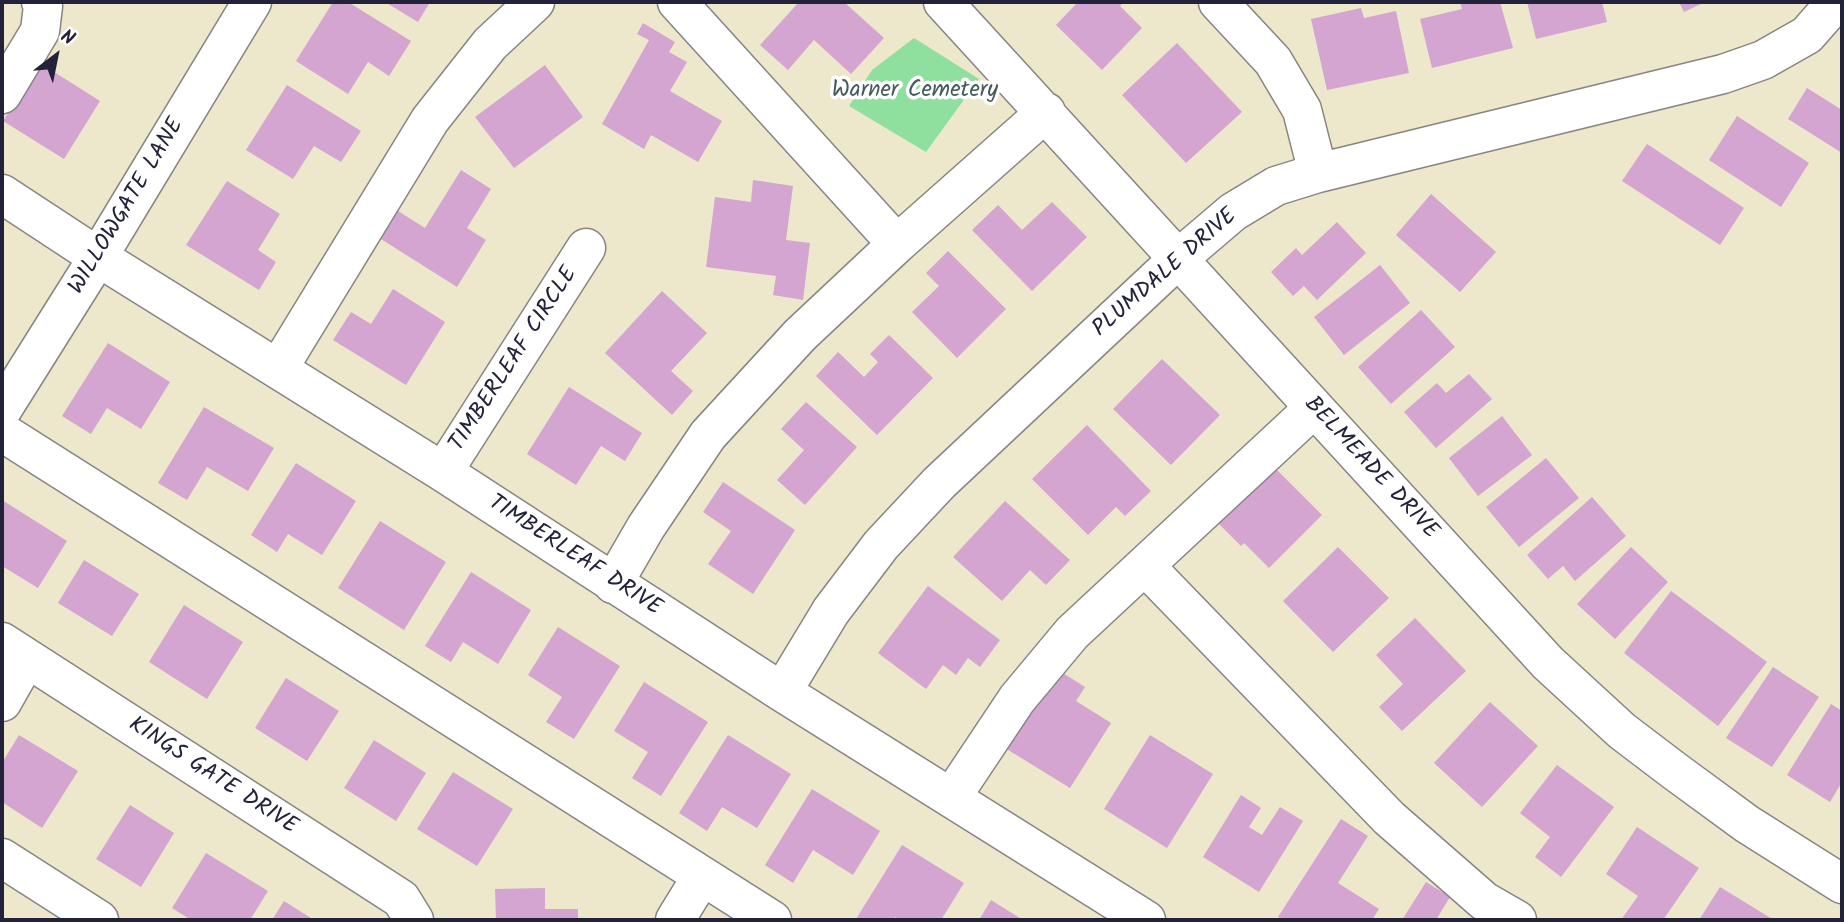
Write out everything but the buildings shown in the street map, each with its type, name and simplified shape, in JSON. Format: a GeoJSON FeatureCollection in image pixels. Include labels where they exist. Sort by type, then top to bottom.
{"type":"FeatureCollection","features":[{"type":"Feature","properties":{"kind":"street"},"geometry":{"type":"LineString","coordinates":[[2,94],[40,32],[43,6],[41,2]]}},
{"type":"Feature","properties":{"kind":"street","name":"WILLOWGATE LANE"},"geometry":{"type":"LineString","coordinates":[[2,410],[253,2]]}},
{"type":"Feature","properties":{"kind":"street"},"geometry":{"type":"LineString","coordinates":[[278,369],[430,120],[491,44],[535,2]]}},
{"type":"Feature","properties":{"kind":"street"},"geometry":{"type":"LineString","coordinates":[[677,2],[897,244]]}},
{"type":"Feature","properties":{"kind":"street","name":"BELMEADE DRIVE"},"geometry":{"type":"LineString","coordinates":[[943,2],[1548,663],[1622,731],[1747,824],[1842,884]]}},
{"type":"Feature","properties":{"kind":"street","name":"PLUMDALE DRIVE"},"geometry":{"type":"LineString","coordinates":[[782,692],[831,611],[881,545],[939,483],[1179,258],[1233,212],[1276,186],[1318,173],[1723,74],[1763,60],[1807,35],[1836,2]]}},
{"type":"Feature","properties":{"kind":"street"},"geometry":{"type":"LineString","coordinates":[[1226,4],[1273,61],[1302,110],[1318,173]]}},
{"type":"Feature","properties":{"kind":"street"},"geometry":{"type":"LineString","coordinates":[[613,584],[646,527],[708,435],[800,335],[897,244],[1046,113]]}},
{"type":"Feature","properties":{"kind":"street","name":"TIMBERLEAF DRIVE"},"geometry":{"type":"LineString","coordinates":[[2,194],[98,257],[443,472],[782,692],[1146,920]]}},
{"type":"Feature","properties":{"kind":"street","name":"TIMBERLEAF CIRCLE"},"geometry":{"type":"LineString","coordinates":[[443,472],[586,248]]}},
{"type":"Feature","properties":{"kind":"street"},"geometry":{"type":"LineString","coordinates":[[951,798],[1017,699],[1072,633],[1314,408]]}},
{"type":"Feature","properties":{"kind":"street"},"geometry":{"type":"LineString","coordinates":[[2,432],[772,920]]}},
{"type":"Feature","properties":{"kind":"street"},"geometry":{"type":"LineString","coordinates":[[1145,566],[1389,818],[1484,901],[1517,920]]}},
{"type":"Feature","properties":{"kind":"street"},"geometry":{"type":"LineString","coordinates":[[2,702],[14,650]]}},
{"type":"Feature","properties":{"kind":"street","name":"KINGS GATE DRIVE"},"geometry":{"type":"LineString","coordinates":[[14,650],[401,899],[414,920]]}},
{"type":"Feature","properties":{"kind":"street"},"geometry":{"type":"LineString","coordinates":[[2,858],[99,920]]}},
{"type":"Feature","properties":{"kind":"street"},"geometry":{"type":"LineString","coordinates":[[675,920],[702,876]]}},
{"type":"Feature","properties":{"kind":"green space","name":"Warner Cemetery"},"geometry":{"type":"Polygon","coordinates":[[[914,38],[979,79],[926,152],[849,106],[872,70],[914,38]]]}}]}
